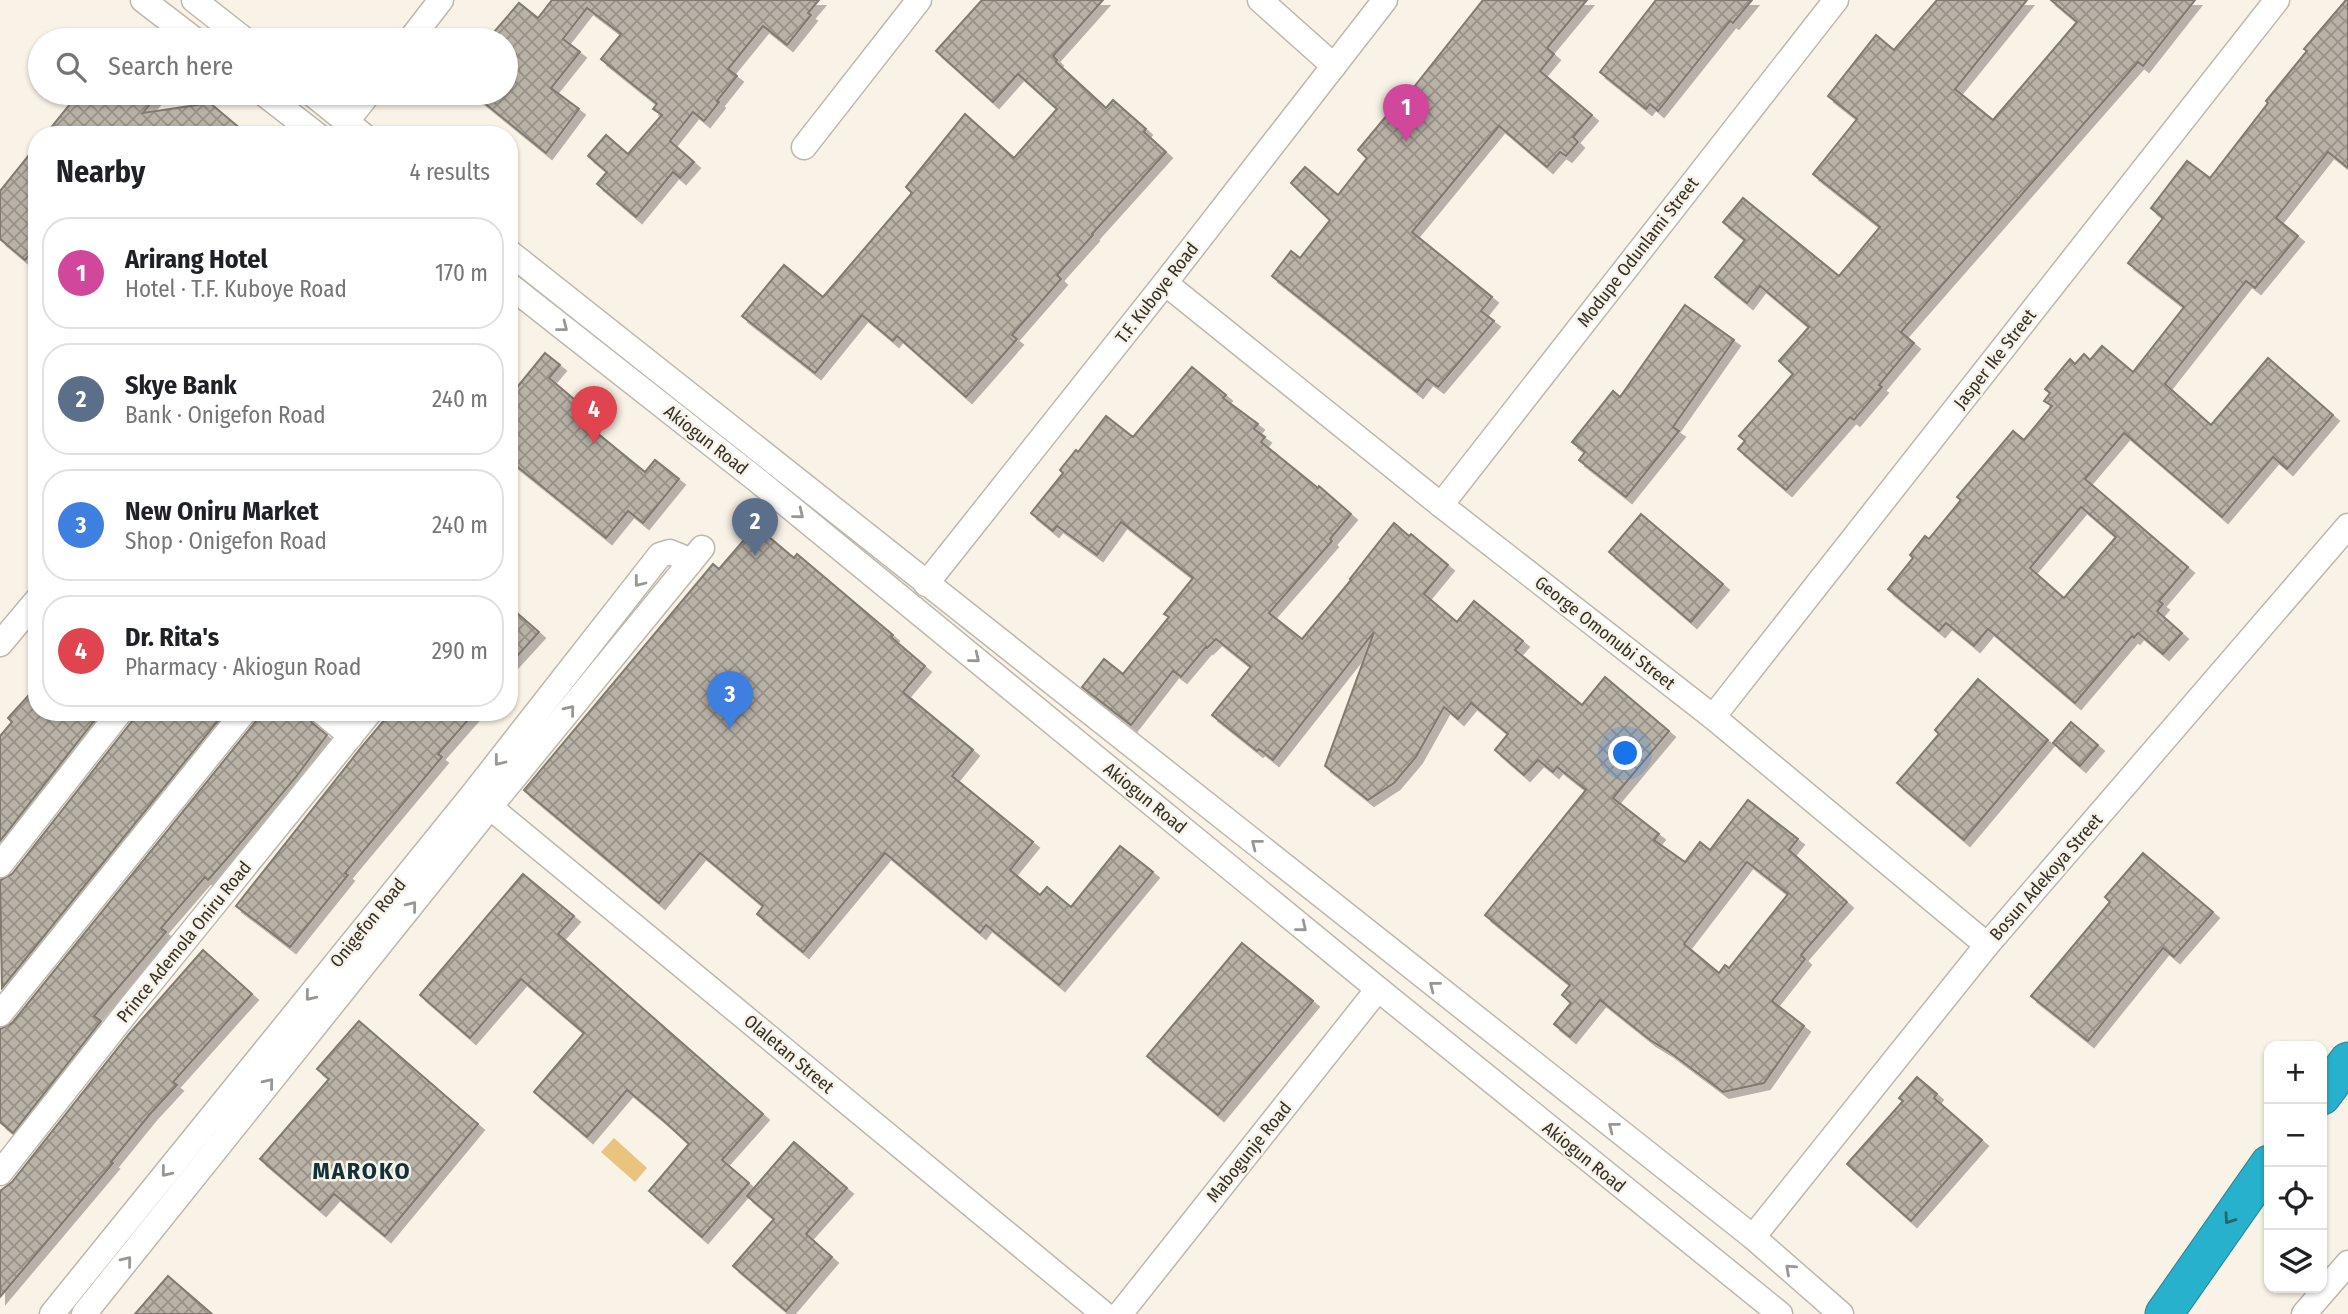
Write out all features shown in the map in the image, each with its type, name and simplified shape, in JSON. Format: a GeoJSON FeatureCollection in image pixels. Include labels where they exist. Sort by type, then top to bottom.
{"type":"FeatureCollection","features":[{"type":"Feature","properties":{"kind":"highway"},"geometry":{"type":"LineString","coordinates":[[2327,1089],[2348,1061]]}},
{"type":"Feature","properties":{"kind":"highway"},"geometry":{"type":"LineString","coordinates":[[2164,1314],[2267,1167]]}},
{"type":"Feature","properties":{"kind":"street"},"geometry":{"type":"LineString","coordinates":[[143,0],[179,28]]}},
{"type":"Feature","properties":{"kind":"street"},"geometry":{"type":"LineString","coordinates":[[194,0],[230,28]]}},
{"type":"Feature","properties":{"kind":"street"},"geometry":{"type":"LineString","coordinates":[[419,28],[441,0]]}},
{"type":"Feature","properties":{"kind":"street"},"geometry":{"type":"LineString","coordinates":[[804,147],[919,0]]}},
{"type":"Feature","properties":{"kind":"street"},"geometry":{"type":"LineString","coordinates":[[1259,0],[1335,66]]}},
{"type":"Feature","properties":{"kind":"street","name":"T.F. Kuboye Road"},"geometry":{"type":"LineString","coordinates":[[926,584],[1385,0]]}},
{"type":"Feature","properties":{"kind":"street","name":"Modupe Odunlami Street"},"geometry":{"type":"LineString","coordinates":[[1441,505],[1836,0]]}},
{"type":"Feature","properties":{"kind":"street","name":"Jasper Ike Street"},"geometry":{"type":"LineString","coordinates":[[1713,718],[2277,0]]}},
{"type":"Feature","properties":{"kind":"street"},"geometry":{"type":"LineString","coordinates":[[278,105],[305,126]]}},
{"type":"Feature","properties":{"kind":"street"},"geometry":{"type":"LineString","coordinates":[[326,105],[352,126]]}},
{"type":"Feature","properties":{"kind":"street"},"geometry":{"type":"LineString","coordinates":[[356,126],[364,105]]}},
{"type":"Feature","properties":{"kind":"street"},"geometry":{"type":"LineString","coordinates":[[518,259],[1754,1237],[1842,1314]]}},
{"type":"Feature","properties":{"kind":"street","name":"George Omonubi Street"},"geometry":{"type":"LineString","coordinates":[[1165,282],[1441,505],[1713,718],[1987,945]]}},
{"type":"Feature","properties":{"kind":"street","name":"Akiogun Road"},"geometry":{"type":"LineString","coordinates":[[518,292],[757,480],[1378,989],[1780,1314]]}},
{"type":"Feature","properties":{"kind":"street","name":"Bosun Adekoya Street"},"geometry":{"type":"LineString","coordinates":[[1754,1237],[1987,945],[2348,526]]}},
{"type":"Feature","properties":{"kind":"street","name":"Onigefon Road"},"geometry":{"type":"LineString","coordinates":[[85,1314],[482,800],[660,555],[670,552],[695,556]]}},
{"type":"Feature","properties":{"kind":"street"},"geometry":{"type":"LineString","coordinates":[[0,644],[28,611]]}},
{"type":"Feature","properties":{"kind":"street"},"geometry":{"type":"LineString","coordinates":[[0,865],[113,721]]}},
{"type":"Feature","properties":{"kind":"street"},"geometry":{"type":"LineString","coordinates":[[0,1014],[237,721]]}},
{"type":"Feature","properties":{"kind":"street"},"geometry":{"type":"LineString","coordinates":[[332,721],[351,736]]}},
{"type":"Feature","properties":{"kind":"street","name":"Prince Ademola Oniru Road"},"geometry":{"type":"LineString","coordinates":[[0,1173],[363,721]]}},
{"type":"Feature","properties":{"kind":"street","name":"Onigefon Road"},"geometry":{"type":"LineString","coordinates":[[52,1314],[482,800]]}},
{"type":"Feature","properties":{"kind":"street","name":"Olaletan Street"},"geometry":{"type":"LineString","coordinates":[[482,800],[1104,1314]]}},
{"type":"Feature","properties":{"kind":"street","name":"Mabogunje Road"},"geometry":{"type":"LineString","coordinates":[[1120,1314],[1378,989]]}},
{"type":"Feature","properties":{"kind":"street"},"geometry":{"type":"LineString","coordinates":[[2304,1314],[2348,1263]]}},
{"type":"Feature","properties":{"kind":"shaded area"},"geometry":{"type":"Polygon","coordinates":[[[614,1138],[647,1168],[635,1182],[601,1152],[614,1138]]]}},
{"type":"Feature","properties":{"kind":"building"},"geometry":{"type":"Polygon","coordinates":[[[552,0],[819,0],[808,13],[811,15],[787,45],[763,26],[728,69],[737,76],[704,121],[693,112],[670,141],[694,162],[680,178],[673,172],[636,217],[597,184],[607,172],[588,156],[606,135],[628,154],[662,115],[653,109],[657,104],[601,59],[621,34],[587,8],[563,39],[580,52],[551,88],[579,109],[546,153],[518,130],[518,126],[513,126],[487,105],[518,105],[518,28],[497,28],[519,3],[538,18],[552,0]]]}},
{"type":"Feature","properties":{"kind":"building"},"geometry":{"type":"Polygon","coordinates":[[[982,0],[1103,0],[1053,56],[1056,62],[1106,108],[1113,100],[1146,129],[1144,132],[1166,152],[1057,275],[1061,279],[1012,335],[1017,339],[966,397],[897,336],[893,341],[862,315],[815,373],[742,316],[784,265],[823,297],[912,193],[906,187],[965,114],[1014,158],[1057,109],[1018,74],[993,102],[936,51],[982,0]]]}},
{"type":"Feature","properties":{"kind":"building"},"geometry":{"type":"Polygon","coordinates":[[[1483,0],[1587,0],[1547,48],[1554,54],[1540,71],[1592,115],[1573,137],[1578,142],[1566,156],[1560,152],[1547,167],[1499,126],[1412,232],[1492,297],[1481,311],[1494,321],[1438,387],[1427,379],[1417,392],[1272,276],[1291,251],[1300,258],[1330,220],[1291,183],[1305,167],[1338,195],[1367,158],[1358,150],[1408,90],[1410,92],[1483,0]]]}},
{"type":"Feature","properties":{"kind":"building"},"geometry":{"type":"Polygon","coordinates":[[[1656,0],[1752,0],[1733,23],[1730,21],[1658,111],[1650,104],[1646,109],[1600,72],[1656,0]]]}},
{"type":"Feature","properties":{"kind":"building"},"geometry":{"type":"Polygon","coordinates":[[[1937,0],[2027,0],[1955,89],[1993,120],[2077,22],[2051,0],[2195,0],[2143,66],[2138,62],[1901,332],[1914,343],[1879,385],[1882,387],[1854,420],[1850,417],[1786,490],[1738,449],[1745,441],[1739,436],[1793,374],[1779,361],[1809,327],[1760,286],[1747,303],[1715,277],[1745,240],[1723,222],[1743,198],[1839,276],[1880,227],[1813,174],[1857,119],[1828,96],[1876,35],[1894,50],[1937,0]]]}},
{"type":"Feature","properties":{"kind":"building"},"geometry":{"type":"Polygon","coordinates":[[[2348,0],[2348,168],[2328,152],[2276,218],[2298,236],[2255,288],[2246,281],[2165,384],[2211,425],[2268,358],[2333,415],[2287,469],[2273,457],[2222,517],[2124,433],[2085,479],[2188,567],[2159,601],[2163,604],[2157,611],[2182,633],[2163,654],[2138,633],[2134,638],[2132,636],[2075,703],[1988,629],[1974,646],[1946,623],[1939,631],[1888,589],[1913,558],[1910,555],[1925,536],[1929,539],[1961,500],[1957,497],[2013,431],[2024,440],[2052,406],[2044,401],[2050,393],[2045,389],[2070,359],[2075,364],[2084,354],[2090,360],[2102,346],[2133,372],[2184,307],[2128,263],[2163,218],[2151,208],[2187,161],[2210,178],[2268,103],[2266,101],[2307,51],[2304,49],[2348,0]],[[2081,507],[2030,568],[2064,598],[2116,537],[2081,507]]]}},
{"type":"Feature","properties":{"kind":"building"},"geometry":{"type":"Polygon","coordinates":[[[69,105],[149,105],[143,113],[212,105],[237,126],[52,126],[69,105]]]}},
{"type":"Feature","properties":{"kind":"building"},"geometry":{"type":"Polygon","coordinates":[[[28,156],[28,256],[25,260],[0,239],[0,191],[28,156]]]}},
{"type":"Feature","properties":{"kind":"building"},"geometry":{"type":"Polygon","coordinates":[[[1685,305],[1734,340],[1673,427],[1679,431],[1626,497],[1579,460],[1585,452],[1572,442],[1613,391],[1620,397],[1685,305]]]}},
{"type":"Feature","properties":{"kind":"building"},"geometry":{"type":"Polygon","coordinates":[[[545,353],[560,365],[549,378],[582,406],[575,415],[645,472],[655,460],[679,479],[643,523],[628,511],[606,538],[518,467],[518,386],[545,353]]]}},
{"type":"Feature","properties":{"kind":"building"},"geometry":{"type":"Polygon","coordinates":[[[1192,367],[1226,395],[1223,398],[1258,424],[1254,429],[1265,437],[1261,442],[1351,514],[1330,539],[1332,541],[1269,613],[1302,639],[1394,523],[1448,565],[1424,594],[1457,622],[1474,601],[1523,641],[1515,650],[1582,705],[1605,677],[1669,731],[1613,798],[1659,834],[1654,840],[1685,862],[1700,842],[1710,850],[1748,800],[1798,839],[1789,850],[1847,902],[1801,955],[1805,959],[1772,1001],[1804,1026],[1764,1083],[1723,1092],[1600,1000],[1570,1037],[1554,1024],[1571,1003],[1562,995],[1570,985],[1485,915],[1586,790],[1557,767],[1553,772],[1538,760],[1524,775],[1495,750],[1508,734],[1471,703],[1458,719],[1444,707],[1416,757],[1394,783],[1368,800],[1325,766],[1374,632],[1273,760],[1259,749],[1257,751],[1212,715],[1251,667],[1216,639],[1181,677],[1173,671],[1131,725],[1082,687],[1104,659],[1123,674],[1169,617],[1164,614],[1193,578],[1121,522],[1097,555],[1057,526],[1053,531],[1031,513],[1063,473],[1060,470],[1106,416],[1133,437],[1192,367]],[[1747,862],[1684,944],[1719,973],[1725,965],[1729,968],[1788,894],[1747,862]]]}},
{"type":"Feature","properties":{"kind":"building"},"geometry":{"type":"Polygon","coordinates":[[[1641,514],[1723,584],[1691,622],[1609,552],[1641,514]]]}},
{"type":"Feature","properties":{"kind":"building"},"geometry":{"type":"Polygon","coordinates":[[[756,526],[794,558],[797,554],[893,635],[891,637],[925,666],[903,692],[973,750],[952,776],[1033,842],[1010,870],[1040,895],[1047,887],[1071,907],[1120,846],[1153,872],[1059,985],[986,925],[980,933],[885,853],[803,952],[757,914],[763,906],[700,853],[659,903],[524,790],[713,564],[719,569],[756,526]]]}},
{"type":"Feature","properties":{"kind":"building"},"geometry":{"type":"Polygon","coordinates":[[[518,614],[539,632],[518,655],[518,614]]]}},
{"type":"Feature","properties":{"kind":"building"},"geometry":{"type":"Polygon","coordinates":[[[1978,679],[2048,740],[1964,840],[1897,783],[1939,734],[1935,730],[1978,679]]]}},
{"type":"Feature","properties":{"kind":"building"},"geometry":{"type":"Polygon","coordinates":[[[28,696],[28,721],[94,721],[0,841],[0,736],[12,722],[8,718],[28,696]]]}},
{"type":"Feature","properties":{"kind":"building"},"geometry":{"type":"Polygon","coordinates":[[[132,721],[218,721],[2,988],[0,880],[12,874],[132,721]]]}},
{"type":"Feature","properties":{"kind":"building"},"geometry":{"type":"Polygon","coordinates":[[[256,721],[311,721],[327,735],[296,777],[231,854],[208,880],[205,877],[161,928],[166,932],[94,1016],[101,1021],[13,1133],[0,1122],[0,1029],[12,1023],[256,721]]]}},
{"type":"Feature","properties":{"kind":"building"},"geometry":{"type":"Polygon","coordinates":[[[383,721],[467,721],[438,754],[442,757],[345,873],[348,875],[290,947],[236,906],[383,721]]]}},
{"type":"Feature","properties":{"kind":"building"},"geometry":{"type":"Polygon","coordinates":[[[2071,722],[2098,745],[2080,766],[2053,743],[2071,722]]]}},
{"type":"Feature","properties":{"kind":"building"},"geometry":{"type":"Polygon","coordinates":[[[2143,853],[2213,912],[2174,957],[2163,948],[2088,1041],[2031,996],[2110,902],[2105,897],[2143,853]]]}},
{"type":"Feature","properties":{"kind":"building"},"geometry":{"type":"Polygon","coordinates":[[[523,874],[574,916],[558,934],[763,1114],[722,1160],[749,1183],[702,1237],[649,1191],[689,1144],[664,1121],[627,1090],[587,1137],[534,1092],[584,1033],[521,979],[470,1038],[420,995],[523,874]]]}},
{"type":"Feature","properties":{"kind":"building"},"geometry":{"type":"Polygon","coordinates":[[[1242,943],[1313,1001],[1218,1115],[1147,1056],[1242,943]]]}},
{"type":"Feature","properties":{"kind":"building"},"geometry":{"type":"Polygon","coordinates":[[[203,950],[252,994],[173,1082],[177,1085],[150,1114],[111,1162],[113,1163],[0,1297],[0,1191],[12,1182],[129,1034],[203,950]]]}},
{"type":"Feature","properties":{"kind":"building"},"geometry":{"type":"Polygon","coordinates":[[[359,1021],[478,1124],[385,1236],[334,1194],[320,1210],[260,1159],[329,1079],[317,1069],[359,1021]]]}},
{"type":"Feature","properties":{"kind":"building"},"geometry":{"type":"Polygon","coordinates":[[[1917,1077],[1937,1094],[1934,1098],[1982,1140],[1911,1221],[1847,1164],[1903,1101],[1899,1098],[1917,1077]]]}},
{"type":"Feature","properties":{"kind":"building"},"geometry":{"type":"Polygon","coordinates":[[[794,1142],[847,1188],[806,1234],[832,1257],[786,1311],[733,1266],[774,1219],[747,1196],[794,1142]]]}},
{"type":"Feature","properties":{"kind":"building"},"geometry":{"type":"Polygon","coordinates":[[[168,1276],[212,1314],[135,1314],[168,1276]]]}},
{"type":"Feature","properties":{"kind":"place","name":"Arirang Hotel"},"geometry":{"type":"Point","coordinates":[1406,142]}},
{"type":"Feature","properties":{"kind":"place","name":"Dr. Rita's"},"geometry":{"type":"Point","coordinates":[594,444]}},
{"type":"Feature","properties":{"kind":"place","name":"Skye Bank"},"geometry":{"type":"Point","coordinates":[755,556]}},
{"type":"Feature","properties":{"kind":"place","name":"New Oniru Market"},"geometry":{"type":"Point","coordinates":[730,729]}},
{"type":"Feature","properties":{"kind":"district","name":"MAROKO"},"geometry":{"type":"Point","coordinates":[362,1171]}}]}
